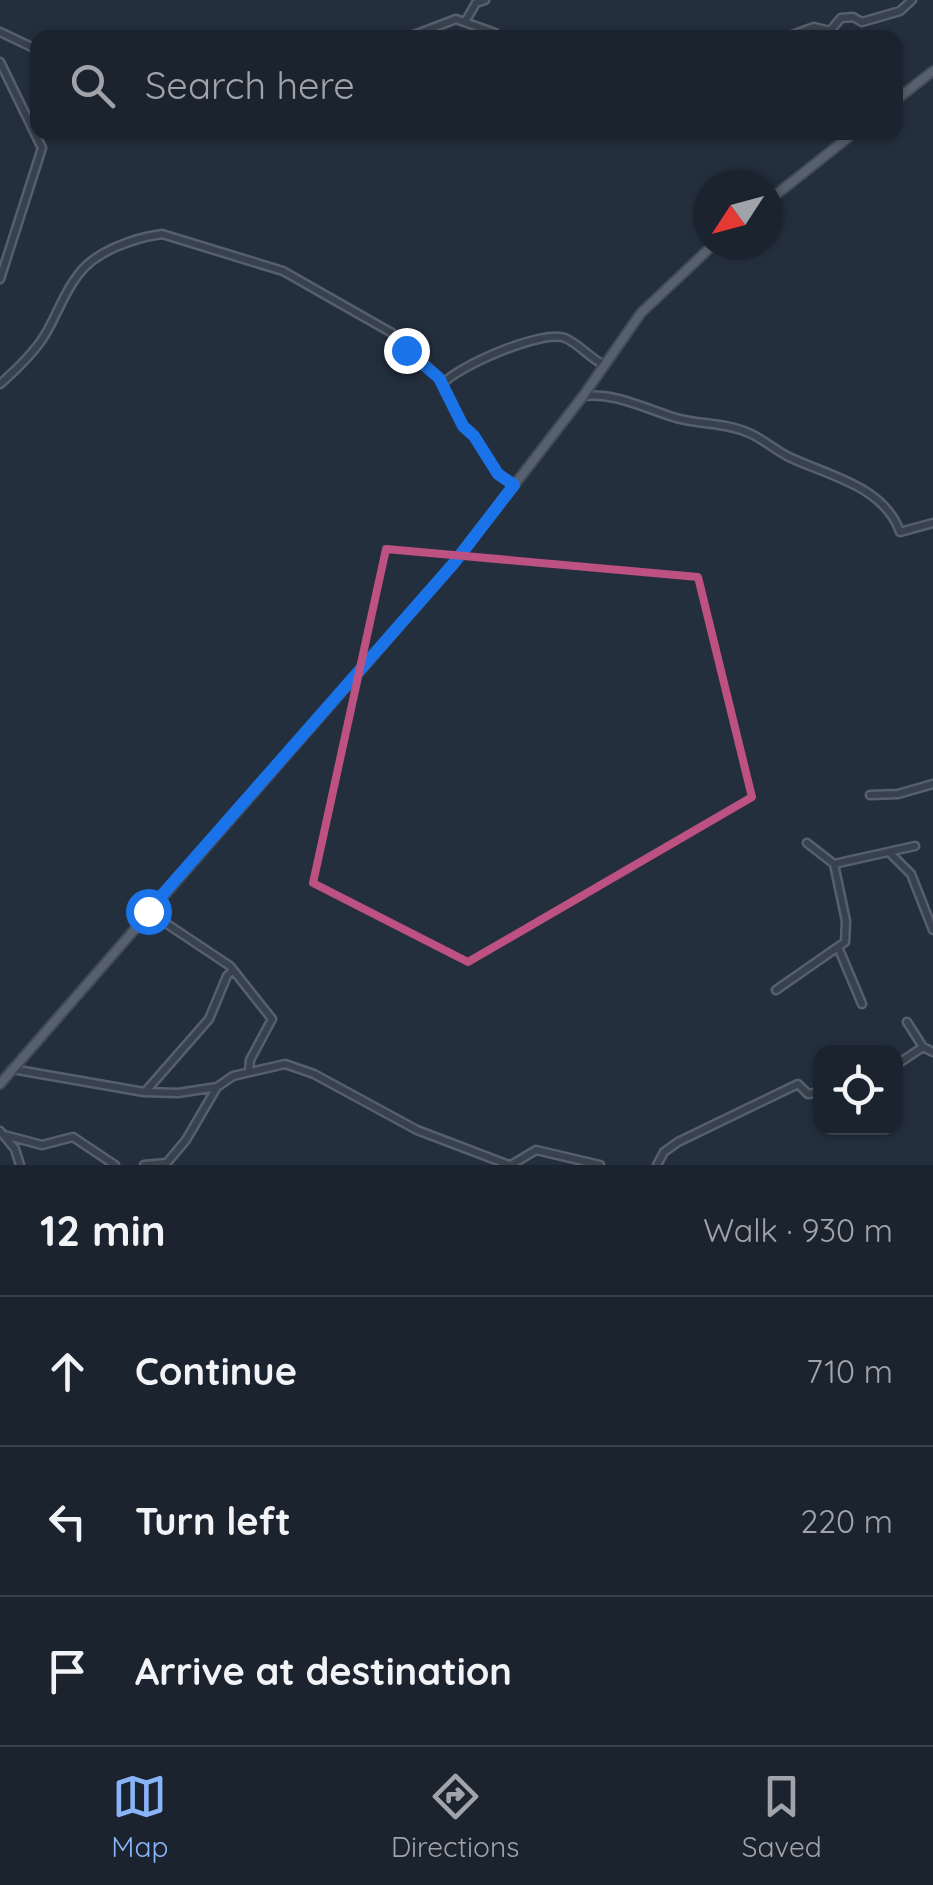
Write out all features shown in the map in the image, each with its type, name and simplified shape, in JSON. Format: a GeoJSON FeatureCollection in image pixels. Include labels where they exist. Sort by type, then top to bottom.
{"type":"FeatureCollection","features":[{"type":"Feature","properties":{"kind":"main road"},"geometry":{"type":"LineString","coordinates":[[903,95],[933,71]]}},
{"type":"Feature","properties":{"kind":"main road"},"geometry":{"type":"LineString","coordinates":[[783,189],[845,140]]}},
{"type":"Feature","properties":{"kind":"main road"},"geometry":{"type":"LineString","coordinates":[[0,1084],[454,563],[583,396],[641,313],[698,260]]}},
{"type":"Feature","properties":{"kind":"street"},"geometry":{"type":"LineString","coordinates":[[465,22],[476,3],[484,0]]}},
{"type":"Feature","properties":{"kind":"street"},"geometry":{"type":"LineString","coordinates":[[831,30],[841,18],[862,22],[900,11],[912,0]]}},
{"type":"Feature","properties":{"kind":"street"},"geometry":{"type":"LineString","coordinates":[[425,30],[456,19],[487,30]]}},
{"type":"Feature","properties":{"kind":"street"},"geometry":{"type":"LineString","coordinates":[[0,32],[30,46]]}},
{"type":"Feature","properties":{"kind":"street"},"geometry":{"type":"LineString","coordinates":[[0,62],[30,123]]}},
{"type":"Feature","properties":{"kind":"street"},"geometry":{"type":"LineString","coordinates":[[0,279],[42,148],[38,140]]}},
{"type":"Feature","properties":{"kind":"street"},"geometry":{"type":"LineString","coordinates":[[0,384],[40,342],[80,270],[102,254],[145,236],[162,234],[283,270],[392,333],[439,378],[463,426],[498,474],[514,485]]}},
{"type":"Feature","properties":{"kind":"street"},"geometry":{"type":"LineString","coordinates":[[442,388],[454,373],[490,356],[552,336],[564,338],[604,365]]}},
{"type":"Feature","properties":{"kind":"street"},"geometry":{"type":"LineString","coordinates":[[583,396],[615,398],[676,418],[748,432],[788,456],[880,500],[894,515],[900,532],[933,524]]}},
{"type":"Feature","properties":{"kind":"street"},"geometry":{"type":"LineString","coordinates":[[870,795],[898,794],[933,784]]}},
{"type":"Feature","properties":{"kind":"street"},"geometry":{"type":"LineString","coordinates":[[776,990],[845,942],[846,921],[834,864],[806,843]]}},
{"type":"Feature","properties":{"kind":"street"},"geometry":{"type":"LineString","coordinates":[[834,864],[915,846]]}},
{"type":"Feature","properties":{"kind":"street"},"geometry":{"type":"LineString","coordinates":[[889,852],[911,874],[933,930]]}},
{"type":"Feature","properties":{"kind":"street"},"geometry":{"type":"LineString","coordinates":[[148,911],[233,970],[272,1020],[250,1060],[249,1072]]}},
{"type":"Feature","properties":{"kind":"street"},"geometry":{"type":"LineString","coordinates":[[838,947],[862,1004]]}},
{"type":"Feature","properties":{"kind":"street"},"geometry":{"type":"LineString","coordinates":[[144,1092],[209,1019],[233,970]]}},
{"type":"Feature","properties":{"kind":"street"},"geometry":{"type":"LineString","coordinates":[[908,1022],[923,1046],[933,1052]]}},
{"type":"Feature","properties":{"kind":"street"},"geometry":{"type":"LineString","coordinates":[[903,1060],[923,1046]]}},
{"type":"Feature","properties":{"kind":"street"},"geometry":{"type":"LineString","coordinates":[[144,1165],[166,1164],[186,1140],[217,1088],[233,1076],[285,1064],[314,1074],[418,1130],[510,1165],[536,1150],[600,1165]]}},
{"type":"Feature","properties":{"kind":"street"},"geometry":{"type":"LineString","coordinates":[[12,1069],[144,1092],[217,1088]]}},
{"type":"Feature","properties":{"kind":"street"},"geometry":{"type":"LineString","coordinates":[[657,1165],[664,1152],[678,1142],[767,1098],[798,1084],[808,1094],[813,1093]]}},
{"type":"Feature","properties":{"kind":"street"},"geometry":{"type":"LineString","coordinates":[[2,1133],[15,1148],[20,1165]]}},
{"type":"Feature","properties":{"kind":"street"},"geometry":{"type":"LineString","coordinates":[[2,1133],[42,1146],[73,1137],[115,1165]]}},
{"type":"Feature","properties":{"kind":"highlighted area"},"geometry":{"type":"Polygon","coordinates":[[[386,549],[698,577],[752,797],[468,962],[313,883],[386,549]]]}},
{"type":"Feature","properties":{"kind":"route"},"geometry":{"type":"LineString","coordinates":[[148,911],[454,563],[514,485],[498,474],[453,412],[439,378],[406,350]]}}]}
